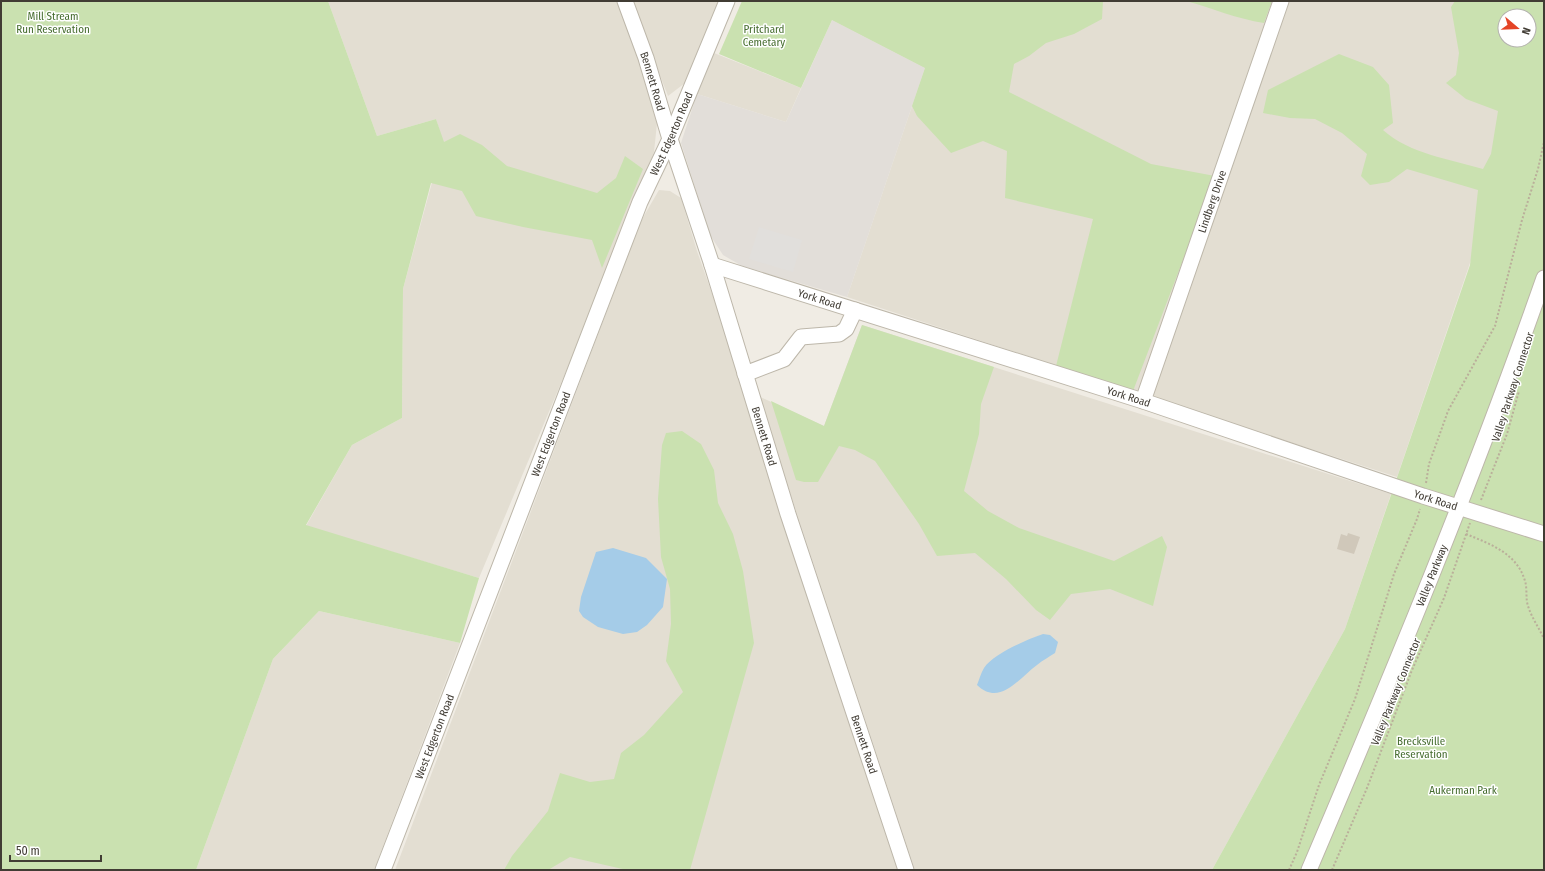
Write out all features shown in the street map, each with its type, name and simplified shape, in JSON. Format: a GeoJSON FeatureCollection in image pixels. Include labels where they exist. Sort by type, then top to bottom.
{"type":"FeatureCollection","features":[{"type":"Feature","properties":{"kind":"street","name":"Bennett Road"},"geometry":{"type":"LineString","coordinates":[[625,1],[646,58],[670,139],[712,265],[791,522],[906,870]]}},
{"type":"Feature","properties":{"kind":"street","name":"West Edgerton Road"},"geometry":{"type":"LineString","coordinates":[[383,870],[640,202],[670,139],[727,1]]}},
{"type":"Feature","properties":{"kind":"street","name":"Lindberg Drive"},"geometry":{"type":"LineString","coordinates":[[1143,401],[1281,1]]}},
{"type":"Feature","properties":{"kind":"street","name":"York Road"},"geometry":{"type":"LineString","coordinates":[[712,265],[1143,401],[1423,496],[1459,506],[1544,534]]}},
{"type":"Feature","properties":{"kind":"street","name":"Valley Parkway"},"geometry":{"type":"LineString","coordinates":[[1309,870],[1459,506],[1510,374],[1544,278]]}},
{"type":"Feature","properties":{"kind":"street"},"geometry":{"type":"LineString","coordinates":[[745,374],[784,359],[800,337],[839,334],[846,329],[855,310]]}},
{"type":"Feature","properties":{"kind":"path","name":"Valley Parkway Connector"},"geometry":{"type":"LineString","coordinates":[[1479,504],[1511,423],[1520,384]]}},
{"type":"Feature","properties":{"kind":"path","name":"Valley Parkway Connector"},"geometry":{"type":"LineString","coordinates":[[1332,870],[1367,788],[1412,670],[1444,598],[1471,518]]}},
{"type":"Feature","properties":{"kind":"path"},"geometry":{"type":"LineString","coordinates":[[1466,534],[1507,553],[1520,567],[1525,581],[1529,608],[1544,639]]}},
{"type":"Feature","properties":{"kind":"shaded area"},"geometry":{"type":"Polygon","coordinates":[[[328,1],[617,1],[658,114],[654,152],[596,300],[479,578],[306,526],[352,445],[402,418],[403,289],[443,142],[436,119],[377,136],[328,1]]]}},
{"type":"Feature","properties":{"kind":"shaded area"},"geometry":{"type":"Polygon","coordinates":[[[631,1],[720,1],[685,83],[668,96],[631,1]]]}},
{"type":"Feature","properties":{"kind":"shaded area"},"geometry":{"type":"Polygon","coordinates":[[[841,1],[1544,1],[1544,46],[1397,477],[847,297],[925,68],[832,20],[841,1]]]}},
{"type":"Feature","properties":{"kind":"shaded area"},"geometry":{"type":"Polygon","coordinates":[[[832,20],[925,68],[847,297],[742,266],[723,255],[710,235],[681,143],[697,94],[786,122],[832,20]]]}},
{"type":"Feature","properties":{"kind":"shaded area"},"geometry":{"type":"Polygon","coordinates":[[[714,53],[801,88],[786,122],[697,94],[714,53]]]}},
{"type":"Feature","properties":{"kind":"shaded area"},"geometry":{"type":"Polygon","coordinates":[[[659,190],[670,191],[681,198],[697,251],[729,342],[899,870],[395,870],[641,221],[659,190]]]}},
{"type":"Feature","properties":{"kind":"shaded area"},"geometry":{"type":"Polygon","coordinates":[[[759,227],[802,240],[793,272],[749,259],[759,227]]]}},
{"type":"Feature","properties":{"kind":"shaded area"},"geometry":{"type":"Polygon","coordinates":[[[862,325],[1391,494],[1345,629],[1212,870],[915,870],[758,396],[824,426],[862,325]]]}},
{"type":"Feature","properties":{"kind":"shaded area"},"geometry":{"type":"Polygon","coordinates":[[[319,611],[460,643],[374,870],[196,870],[273,659],[319,611]]]}},
{"type":"Feature","properties":{"kind":"green space","name":"Mill Stream Run Reservation"},"geometry":{"type":"Polygon","coordinates":[[[1,1],[328,1],[377,136],[436,119],[444,142],[460,134],[482,145],[507,166],[597,193],[616,178],[625,156],[643,169],[602,268],[592,240],[523,227],[476,216],[462,191],[431,183],[403,289],[402,418],[352,445],[306,525],[479,578],[460,643],[319,611],[273,659],[196,870],[1,870],[1,1]]]}},
{"type":"Feature","properties":{"kind":"green space","name":"Pritchard Cemetary"},"geometry":{"type":"Polygon","coordinates":[[[742,1],[1103,1],[1102,19],[1074,34],[1046,43],[1029,56],[1014,64],[1009,92],[1151,164],[1215,176],[1133,391],[1056,366],[1093,219],[1005,198],[1007,151],[983,141],[951,153],[917,116],[912,106],[925,68],[832,20],[801,88],[719,54],[742,1]]]}},
{"type":"Feature","properties":{"kind":"green space"},"geometry":{"type":"Polygon","coordinates":[[[1186,1],[1272,1],[1264,23],[1234,16],[1186,1]]]}},
{"type":"Feature","properties":{"kind":"green space","name":"Brecksville Reservation"},"geometry":{"type":"Polygon","coordinates":[[[1455,1],[1544,1],[1544,870],[1212,870],[1345,629],[1470,265],[1478,190],[1407,169],[1389,182],[1370,185],[1361,176],[1367,154],[1342,133],[1315,119],[1290,118],[1263,113],[1268,90],[1339,54],[1373,67],[1389,85],[1393,123],[1383,130],[1405,145],[1430,155],[1483,169],[1491,154],[1498,111],[1466,99],[1446,83],[1456,75],[1459,53],[1451,7],[1455,1]]]}},
{"type":"Feature","properties":{"kind":"green space"},"geometry":{"type":"Polygon","coordinates":[[[862,325],[994,367],[981,404],[979,434],[964,491],[988,511],[1019,528],[1114,561],[1162,536],[1167,547],[1153,606],[1110,589],[1071,594],[1050,620],[1036,610],[1006,579],[975,553],[937,556],[919,524],[875,461],[855,450],[839,446],[818,482],[804,482],[796,480],[771,401],[824,426],[862,325]]]}},
{"type":"Feature","properties":{"kind":"green space"},"geometry":{"type":"Polygon","coordinates":[[[682,431],[701,444],[714,470],[718,503],[733,534],[743,571],[754,643],[690,870],[627,870],[570,857],[548,870],[504,870],[512,856],[548,811],[560,773],[590,782],[614,779],[621,753],[644,735],[683,692],[666,661],[671,624],[670,589],[661,557],[658,499],[662,445],[666,433],[682,431]]]}},
{"type":"Feature","properties":{"kind":"water"},"geometry":{"type":"Polygon","coordinates":[[[613,548],[646,558],[667,579],[663,607],[647,625],[637,632],[623,634],[598,627],[583,617],[579,611],[581,597],[596,552],[613,548]]]}},
{"type":"Feature","properties":{"kind":"water"},"geometry":{"type":"Polygon","coordinates":[[[1043,634],[1050,635],[1058,642],[1055,653],[1039,663],[1016,683],[1001,692],[994,693],[985,691],[977,685],[984,668],[995,657],[1020,643],[1043,634]]]}},
{"type":"Feature","properties":{"kind":"building"},"geometry":{"type":"Polygon","coordinates":[[[1348,533],[1360,537],[1354,554],[1337,549],[1341,534],[1347,536],[1348,533]]]}},
{"type":"Feature","properties":{"kind":"park label","name":"Aukerman Park"},"geometry":{"type":"Point","coordinates":[1463,790]}}]}
